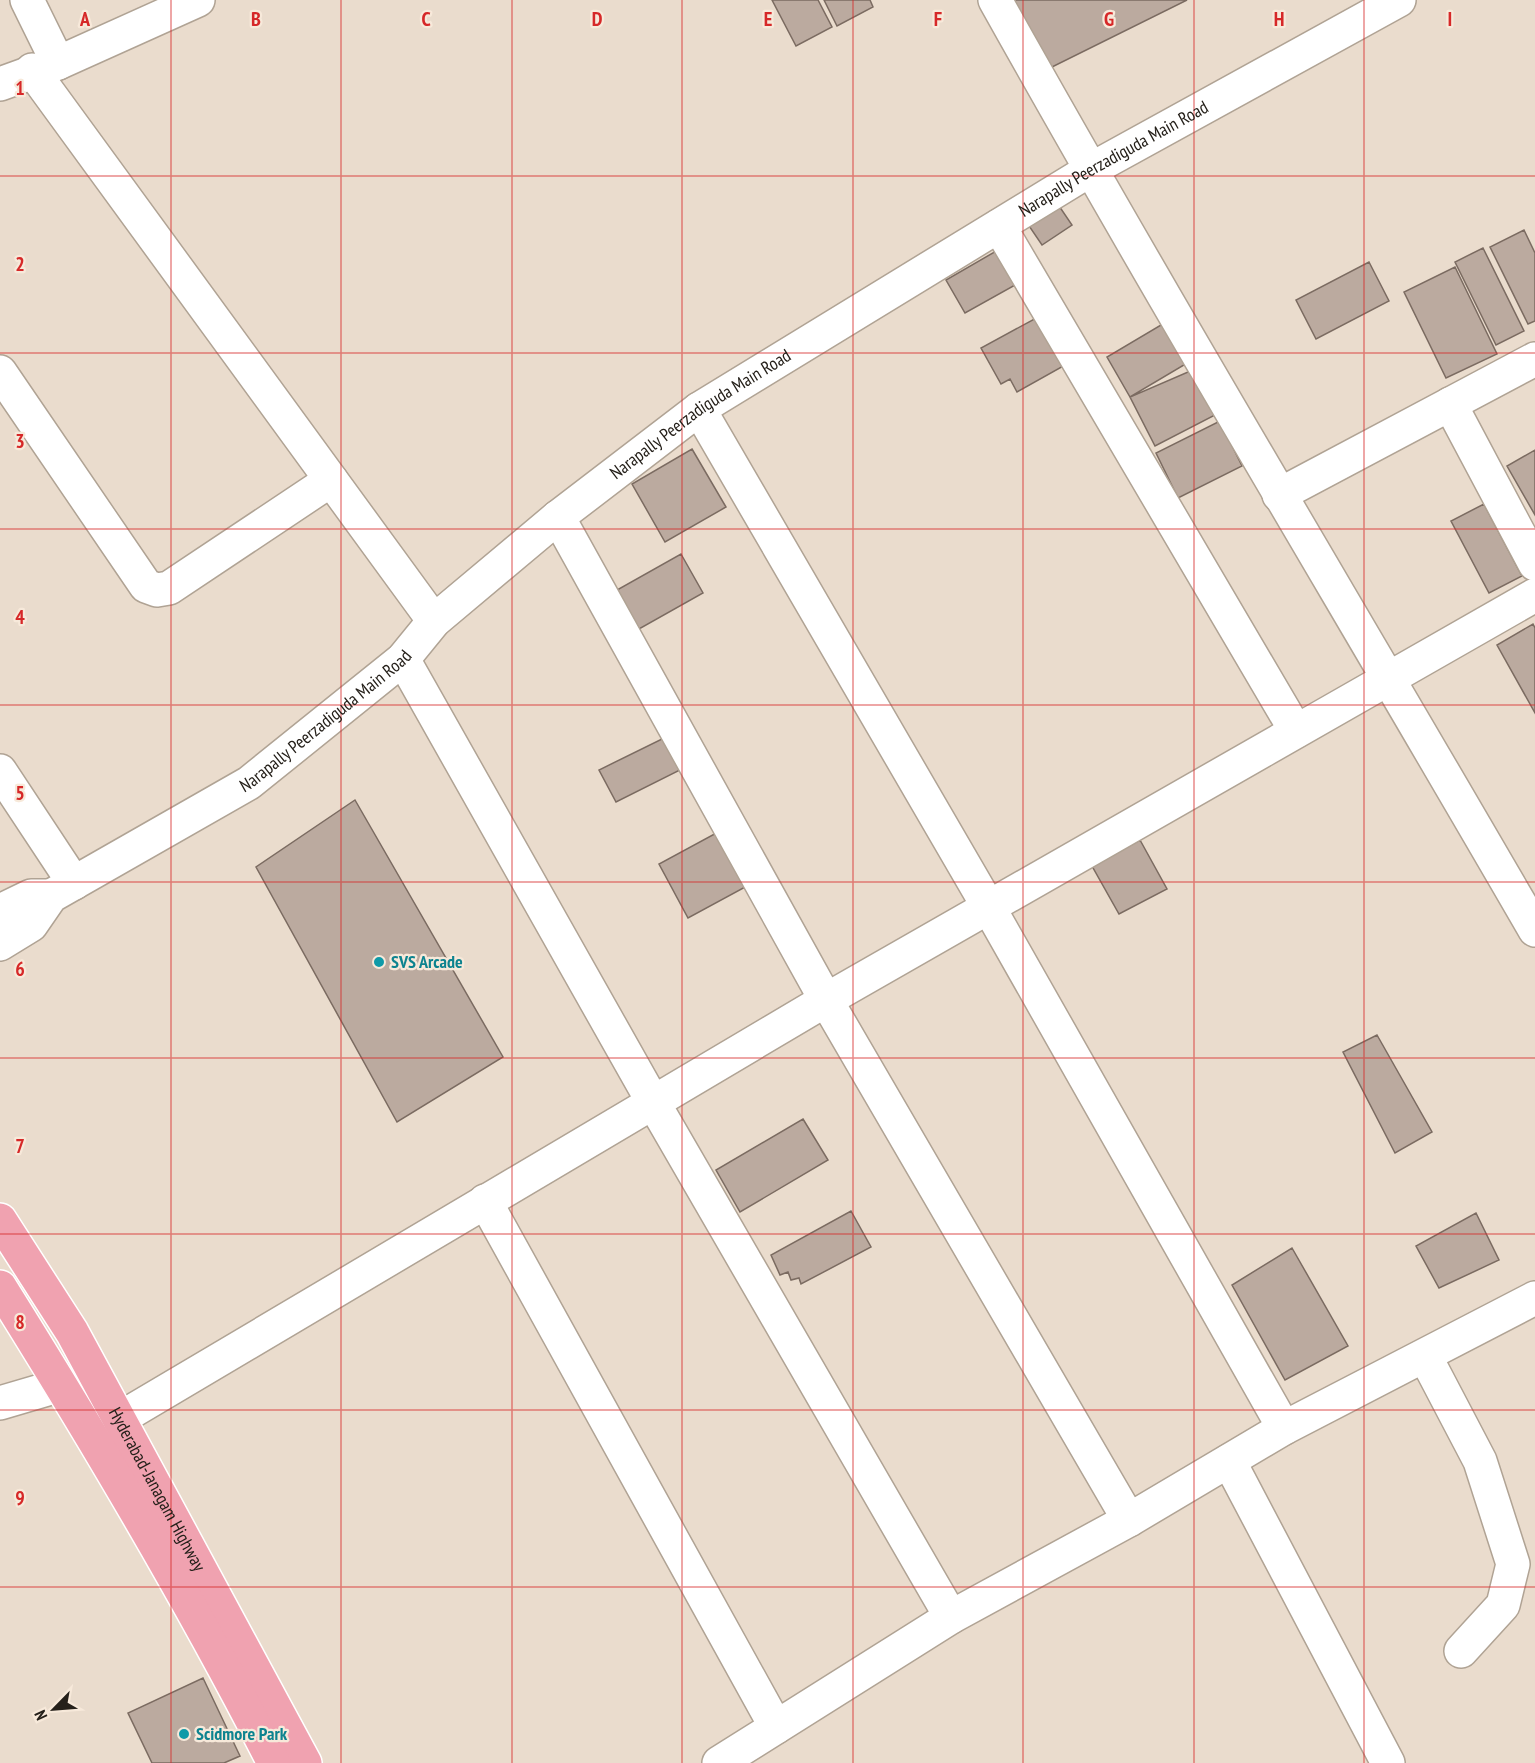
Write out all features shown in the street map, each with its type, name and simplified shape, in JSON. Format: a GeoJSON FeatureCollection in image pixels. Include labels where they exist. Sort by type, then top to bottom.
{"type":"FeatureCollection","features":[{"type":"Feature","properties":{"kind":"highway","name":"Hyderabad-Janagam Highway"},"geometry":{"type":"LineString","coordinates":[[0,1220],[72,1332],[305,1763]]}},
{"type":"Feature","properties":{"kind":"highway","name":"Hyderabad-Janagam Highway"},"geometry":{"type":"LineString","coordinates":[[0,1287],[61,1385],[226,1670],[274,1763]]}},
{"type":"Feature","properties":{"kind":"street"},"geometry":{"type":"LineString","coordinates":[[27,0],[45,67],[331,480],[434,621]]}},
{"type":"Feature","properties":{"kind":"street"},"geometry":{"type":"LineString","coordinates":[[0,84],[45,67],[198,0]]}},
{"type":"Feature","properties":{"kind":"street"},"geometry":{"type":"LineString","coordinates":[[994,0],[1278,495],[1389,678],[1535,930]]}},
{"type":"Feature","properties":{"kind":"street","name":"Narapally Peerzadiguda Main Road"},"geometry":{"type":"LineString","coordinates":[[0,944],[31,925],[62,890],[249,783],[403,659],[434,621],[558,517],[699,409],[1090,170],[1399,0]]}},
{"type":"Feature","properties":{"kind":"street"},"geometry":{"type":"LineString","coordinates":[[999,226],[1296,731]]}},
{"type":"Feature","properties":{"kind":"street"},"geometry":{"type":"LineString","coordinates":[[1278,495],[1535,359]]}},
{"type":"Feature","properties":{"kind":"street"},"geometry":{"type":"LineString","coordinates":[[0,372],[146,586],[157,590],[169,588],[331,480]]}},
{"type":"Feature","properties":{"kind":"street"},"geometry":{"type":"LineString","coordinates":[[1450,404],[1535,564]]}},
{"type":"Feature","properties":{"kind":"street"},"geometry":{"type":"LineString","coordinates":[[699,409],[988,906],[1284,1428]]}},
{"type":"Feature","properties":{"kind":"street"},"geometry":{"type":"LineString","coordinates":[[558,517],[826,1000],[1129,1520]]}},
{"type":"Feature","properties":{"kind":"street"},"geometry":{"type":"LineString","coordinates":[[119,1419],[826,1000],[1535,595]]}},
{"type":"Feature","properties":{"kind":"street"},"geometry":{"type":"LineString","coordinates":[[403,659],[653,1102],[951,1617]]}},
{"type":"Feature","properties":{"kind":"street"},"geometry":{"type":"LineString","coordinates":[[0,771],[62,890]]}},
{"type":"Feature","properties":{"kind":"street","name":"Narapally Peerzadiguda Main Road"},"geometry":{"type":"LineString","coordinates":[[0,911],[31,896],[62,890]]}},
{"type":"Feature","properties":{"kind":"street"},"geometry":{"type":"LineString","coordinates":[[485,1201],[776,1726]]}},
{"type":"Feature","properties":{"kind":"street"},"geometry":{"type":"LineString","coordinates":[[719,1763],[951,1617],[1129,1520],[1284,1428],[1535,1298]]}},
{"type":"Feature","properties":{"kind":"street"},"geometry":{"type":"LineString","coordinates":[[1425,1356],[1480,1461],[1513,1564],[1503,1605],[1461,1651]]}},
{"type":"Feature","properties":{"kind":"street"},"geometry":{"type":"LineString","coordinates":[[0,1404],[61,1385]]}},
{"type":"Feature","properties":{"kind":"street"},"geometry":{"type":"LineString","coordinates":[[1228,1461],[1388,1763]]}},
{"type":"Feature","properties":{"kind":"building"},"geometry":{"type":"Polygon","coordinates":[[[772,0],[818,0],[832,27],[796,46],[772,0]]]}},
{"type":"Feature","properties":{"kind":"building"},"geometry":{"type":"Polygon","coordinates":[[[824,0],[870,0],[873,7],[837,26],[824,0]]]}},
{"type":"Feature","properties":{"kind":"building"},"geometry":{"type":"Polygon","coordinates":[[[1009,0],[1187,0],[1048,69],[1009,0]]]}},
{"type":"Feature","properties":{"kind":"building"},"geometry":{"type":"Polygon","coordinates":[[[1055,200],[1072,225],[1042,245],[1025,220],[1055,200]]]}},
{"type":"Feature","properties":{"kind":"building"},"geometry":{"type":"Polygon","coordinates":[[[1524,230],[1535,253],[1535,321],[1528,324],[1490,247],[1524,230]]]}},
{"type":"Feature","properties":{"kind":"building"},"geometry":{"type":"Polygon","coordinates":[[[1483,248],[1524,331],[1496,345],[1455,262],[1483,248]]]}},
{"type":"Feature","properties":{"kind":"building"},"geometry":{"type":"Polygon","coordinates":[[[998,250],[1017,284],[965,313],[946,280],[998,250]]]}},
{"type":"Feature","properties":{"kind":"building"},"geometry":{"type":"Polygon","coordinates":[[[1369,262],[1389,301],[1316,339],[1296,300],[1369,262]]]}},
{"type":"Feature","properties":{"kind":"building"},"geometry":{"type":"Polygon","coordinates":[[[1455,267],[1497,354],[1446,378],[1404,292],[1455,267]]]}},
{"type":"Feature","properties":{"kind":"building"},"geometry":{"type":"Polygon","coordinates":[[[1040,316],[1067,364],[1017,392],[1010,379],[1001,384],[981,348],[1040,316]]]}},
{"type":"Feature","properties":{"kind":"building"},"geometry":{"type":"Polygon","coordinates":[[[1166,322],[1189,362],[1130,397],[1107,357],[1166,322]]]}},
{"type":"Feature","properties":{"kind":"building"},"geometry":{"type":"Polygon","coordinates":[[[1195,369],[1217,414],[1155,446],[1130,397],[1195,369]]]}},
{"type":"Feature","properties":{"kind":"building"},"geometry":{"type":"Polygon","coordinates":[[[1220,421],[1242,466],[1178,498],[1156,453],[1220,421]]]}},
{"type":"Feature","properties":{"kind":"building"},"geometry":{"type":"Polygon","coordinates":[[[692,449],[726,507],[665,542],[632,484],[692,449]]]}},
{"type":"Feature","properties":{"kind":"building"},"geometry":{"type":"Polygon","coordinates":[[[1535,450],[1535,515],[1507,466],[1535,450]]]}},
{"type":"Feature","properties":{"kind":"building"},"geometry":{"type":"Polygon","coordinates":[[[1484,504],[1522,576],[1489,593],[1451,521],[1484,504]]]}},
{"type":"Feature","properties":{"kind":"building"},"geometry":{"type":"Polygon","coordinates":[[[681,554],[703,593],[639,629],[617,590],[681,554]]]}},
{"type":"Feature","properties":{"kind":"building"},"geometry":{"type":"Polygon","coordinates":[[[1533,624],[1535,628],[1535,713],[1497,645],[1533,624]]]}},
{"type":"Feature","properties":{"kind":"building"},"geometry":{"type":"Polygon","coordinates":[[[664,738],[680,770],[616,802],[599,770],[664,738]]]}},
{"type":"Feature","properties":{"kind":"building","name":"SVS Arcade"},"geometry":{"type":"Polygon","coordinates":[[[355,800],[503,1057],[397,1122],[256,867],[355,800]]]}},
{"type":"Feature","properties":{"kind":"building"},"geometry":{"type":"Polygon","coordinates":[[[720,831],[749,885],[688,918],[659,864],[720,831]]]}},
{"type":"Feature","properties":{"kind":"building"},"geometry":{"type":"Polygon","coordinates":[[[1140,840],[1167,889],[1119,914],[1092,866],[1140,840]]]}},
{"type":"Feature","properties":{"kind":"building"},"geometry":{"type":"Polygon","coordinates":[[[1377,1035],[1432,1132],[1395,1153],[1343,1052],[1377,1035]]]}},
{"type":"Feature","properties":{"kind":"building"},"geometry":{"type":"Polygon","coordinates":[[[803,1119],[828,1160],[740,1212],[716,1170],[803,1119]]]}},
{"type":"Feature","properties":{"kind":"building"},"geometry":{"type":"Polygon","coordinates":[[[851,1211],[871,1247],[801,1284],[799,1278],[791,1280],[788,1272],[780,1275],[771,1255],[851,1211]]]}},
{"type":"Feature","properties":{"kind":"building"},"geometry":{"type":"Polygon","coordinates":[[[1476,1213],[1499,1260],[1439,1288],[1416,1246],[1476,1213]]]}},
{"type":"Feature","properties":{"kind":"building"},"geometry":{"type":"Polygon","coordinates":[[[1292,1248],[1348,1346],[1285,1380],[1232,1285],[1292,1248]]]}},
{"type":"Feature","properties":{"kind":"building","name":"Scidmore Park"},"geometry":{"type":"Polygon","coordinates":[[[203,1678],[240,1756],[224,1763],[152,1763],[128,1713],[203,1678]]]}},
{"type":"Feature","properties":{"kind":"place","name":"SVS Arcade"},"geometry":{"type":"Point","coordinates":[379,962]}},
{"type":"Feature","properties":{"kind":"place","name":"Scidmore Park"},"geometry":{"type":"Point","coordinates":[184,1734]}}]}
